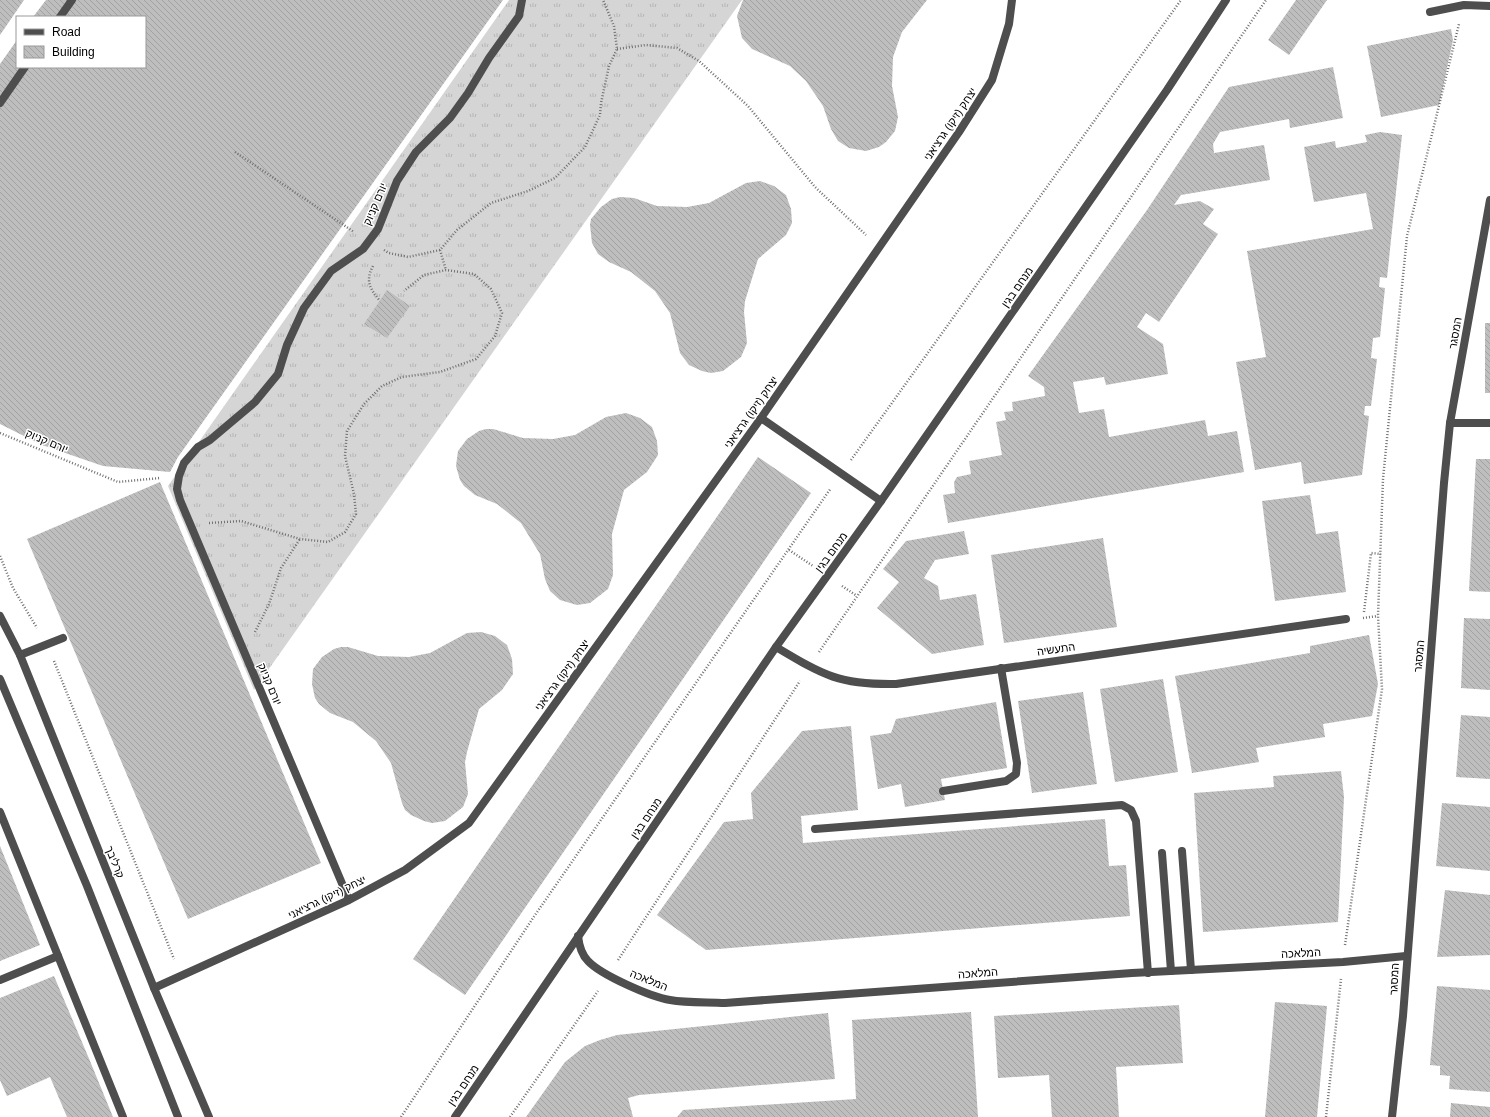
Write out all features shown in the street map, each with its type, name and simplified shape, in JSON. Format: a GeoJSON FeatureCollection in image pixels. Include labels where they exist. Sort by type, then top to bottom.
{"type":"FeatureCollection","features":[{"type":"Feature","properties":{"kind":"street"},"geometry":{"type":"LineString","coordinates":[[61,16],[72,0]]}},
{"type":"Feature","properties":{"kind":"street","name":"יורם קניוק"},"geometry":{"type":"LineString","coordinates":[[349,900],[180,500],[177,489],[179,476],[184,463],[198,447],[210,440],[255,402],[278,374],[287,345],[304,308],[331,271],[363,249],[378,229],[397,181],[416,152],[450,118],[468,93],[489,58],[519,16],[522,0]]}},
{"type":"Feature","properties":{"kind":"street","name":"יצחק (זיקו) גרציאני"},"geometry":{"type":"LineString","coordinates":[[154,988],[349,900],[405,870],[469,823],[761,418],[959,132],[992,80],[1009,24],[1012,0]]}},
{"type":"Feature","properties":{"kind":"street","name":"מנחם בגין"},"geometry":{"type":"LineString","coordinates":[[455,1117],[776,646],[881,502],[1163,97],[1226,0]]}},
{"type":"Feature","properties":{"kind":"street"},"geometry":{"type":"LineString","coordinates":[[1430,12],[1464,6],[1490,6]]}},
{"type":"Feature","properties":{"kind":"street"},"geometry":{"type":"LineString","coordinates":[[0,102],[24,68]]}},
{"type":"Feature","properties":{"kind":"street","name":"המסגר"},"geometry":{"type":"LineString","coordinates":[[1392,1117],[1403,1016],[1406,956],[1450,423],[1490,200]]}},
{"type":"Feature","properties":{"kind":"street"},"geometry":{"type":"LineString","coordinates":[[761,418],[881,502]]}},
{"type":"Feature","properties":{"kind":"street"},"geometry":{"type":"LineString","coordinates":[[1450,423],[1490,423]]}},
{"type":"Feature","properties":{"kind":"street","name":"קרליבך"},"geometry":{"type":"LineString","coordinates":[[0,616],[20,655],[154,988],[209,1117]]}},
{"type":"Feature","properties":{"kind":"street","name":"התעשיה"},"geometry":{"type":"LineString","coordinates":[[776,646],[827,676],[844,681],[869,684],[896,684],[1346,619]]}},
{"type":"Feature","properties":{"kind":"street"},"geometry":{"type":"LineString","coordinates":[[20,655],[63,638]]}},
{"type":"Feature","properties":{"kind":"street"},"geometry":{"type":"LineString","coordinates":[[943,791],[1006,781],[1016,774],[1017,763],[1001,668]]}},
{"type":"Feature","properties":{"kind":"street"},"geometry":{"type":"LineString","coordinates":[[0,679],[86,886],[178,1117]]}},
{"type":"Feature","properties":{"kind":"street"},"geometry":{"type":"LineString","coordinates":[[815,829],[1122,805],[1131,810],[1136,821],[1148,973]]}},
{"type":"Feature","properties":{"kind":"street"},"geometry":{"type":"LineString","coordinates":[[0,812],[123,1117]]}},
{"type":"Feature","properties":{"kind":"street"},"geometry":{"type":"LineString","coordinates":[[1182,851],[1191,970]]}},
{"type":"Feature","properties":{"kind":"street"},"geometry":{"type":"LineString","coordinates":[[1162,853],[1171,971]]}},
{"type":"Feature","properties":{"kind":"street","name":"המלאכה"},"geometry":{"type":"LineString","coordinates":[[578,936],[584,956],[588,962],[609,975],[652,995],[670,1000],[724,1003],[1171,971],[1343,962],[1406,956]]}},
{"type":"Feature","properties":{"kind":"street"},"geometry":{"type":"LineString","coordinates":[[0,980],[58,956]]}},
{"type":"Feature","properties":{"kind":"path"},"geometry":{"type":"LineString","coordinates":[[235,152],[368,242],[389,253],[408,256],[440,250],[457,230],[491,203],[528,191],[555,178],[585,147],[600,115],[609,66],[617,49],[614,26],[603,0]]}},
{"type":"Feature","properties":{"kind":"path"},"geometry":{"type":"LineString","coordinates":[[400,1117],[533,918],[841,474],[1181,0]]}},
{"type":"Feature","properties":{"kind":"path"},"geometry":{"type":"LineString","coordinates":[[510,1117],[609,975],[810,666],[1266,0]]}},
{"type":"Feature","properties":{"kind":"path"},"geometry":{"type":"LineString","coordinates":[[1326,1117],[1343,962],[1382,689],[1378,616],[1383,480],[1407,236],[1464,6]]}},
{"type":"Feature","properties":{"kind":"path"},"geometry":{"type":"LineString","coordinates":[[617,49],[646,45],[677,48],[699,60],[748,106],[815,187],[879,248]]}},
{"type":"Feature","properties":{"kind":"path"},"geometry":{"type":"LineString","coordinates":[[380,301],[370,288],[369,273],[382,249]]}},
{"type":"Feature","properties":{"kind":"path"},"geometry":{"type":"LineString","coordinates":[[440,250],[446,270]]}},
{"type":"Feature","properties":{"kind":"path"},"geometry":{"type":"LineString","coordinates":[[190,523],[202,525],[217,522],[241,521],[300,539],[328,542],[345,532],[356,514],[354,494],[345,456],[347,431],[364,404],[382,386],[402,377],[440,372],[476,359],[495,336],[502,313],[491,289],[474,274],[446,270],[424,275],[404,291]]}},
{"type":"Feature","properties":{"kind":"path","name":"יורם קניוק"},"geometry":{"type":"LineString","coordinates":[[0,433],[118,482],[179,476]]}},
{"type":"Feature","properties":{"kind":"path"},"geometry":{"type":"LineString","coordinates":[[244,651],[269,604],[281,568],[300,539]]}},
{"type":"Feature","properties":{"kind":"path"},"geometry":{"type":"LineString","coordinates":[[1346,619],[1364,612],[1371,553],[1381,554]]}},
{"type":"Feature","properties":{"kind":"path"},"geometry":{"type":"LineString","coordinates":[[0,556],[13,588],[47,645],[181,976]]}},
{"type":"Feature","properties":{"kind":"green space"},"geometry":{"type":"Polygon","coordinates":[[[509,0],[742,0],[254,690],[168,486],[509,0]]]}},
{"type":"Feature","properties":{"kind":"building"},"geometry":{"type":"Polygon","coordinates":[[[0,0],[24,0],[0,35],[0,0]]]}},
{"type":"Feature","properties":{"kind":"building"},"geometry":{"type":"Polygon","coordinates":[[[46,0],[503,0],[178,457],[170,472],[103,466],[42,445],[0,424],[0,64],[16,41],[16,68],[146,68],[146,16],[34,16],[46,0]]]}},
{"type":"Feature","properties":{"kind":"building"},"geometry":{"type":"Polygon","coordinates":[[[743,0],[927,0],[902,32],[893,57],[892,86],[898,117],[895,131],[886,142],[879,147],[866,151],[849,148],[838,141],[831,129],[823,106],[806,81],[790,66],[752,49],[742,38],[737,16],[743,0]]]}},
{"type":"Feature","properties":{"kind":"building"},"geometry":{"type":"Polygon","coordinates":[[[1296,0],[1327,0],[1289,55],[1268,40],[1296,0]]]}},
{"type":"Feature","properties":{"kind":"building"},"geometry":{"type":"Polygon","coordinates":[[[1451,29],[1453,40],[1439,105],[1381,117],[1367,46],[1451,29]]]}},
{"type":"Feature","properties":{"kind":"building"},"geometry":{"type":"Polygon","coordinates":[[[1333,67],[1343,118],[1290,128],[1289,119],[1220,132],[1213,144],[1214,153],[1264,145],[1270,180],[1181,195],[1174,205],[1200,201],[1214,209],[1203,224],[1218,234],[1159,322],[1146,313],[1137,327],[1163,344],[1168,374],[1106,385],[1104,377],[1073,382],[1079,413],[1104,409],[1109,437],[1205,420],[1208,436],[1237,431],[1244,472],[948,523],[943,495],[955,493],[954,482],[957,477],[971,474],[969,461],[1002,455],[996,422],[1006,420],[1004,412],[1013,411],[1012,402],[1045,396],[1044,387],[1028,376],[1147,210],[1229,87],[1333,67]]]}},
{"type":"Feature","properties":{"kind":"building"},"geometry":{"type":"Polygon","coordinates":[[[1380,132],[1402,135],[1387,278],[1380,277],[1379,287],[1385,288],[1380,337],[1373,338],[1371,358],[1377,359],[1371,406],[1365,406],[1364,415],[1369,416],[1362,475],[1304,484],[1301,462],[1255,470],[1236,362],[1266,357],[1247,251],[1373,229],[1366,193],[1314,202],[1304,147],[1335,141],[1336,148],[1367,142],[1365,135],[1380,132]]]}},
{"type":"Feature","properties":{"kind":"building"},"geometry":{"type":"Polygon","coordinates":[[[760,181],[774,186],[786,195],[791,209],[792,223],[786,235],[758,259],[745,301],[744,312],[747,343],[741,357],[723,371],[711,373],[702,371],[689,365],[680,353],[670,313],[655,291],[631,272],[609,262],[598,254],[592,243],[590,225],[591,219],[601,207],[612,199],[620,197],[634,198],[657,206],[687,207],[709,203],[746,183],[760,181]]]}},
{"type":"Feature","properties":{"kind":"building"},"geometry":{"type":"Polygon","coordinates":[[[387,290],[410,306],[387,338],[364,324],[387,290]]]}},
{"type":"Feature","properties":{"kind":"building"},"geometry":{"type":"Polygon","coordinates":[[[1485,323],[1490,323],[1490,393],[1485,393],[1485,323]]]}},
{"type":"Feature","properties":{"kind":"building"},"geometry":{"type":"Polygon","coordinates":[[[626,413],[640,418],[652,427],[657,441],[658,455],[647,472],[624,490],[612,534],[613,575],[608,589],[590,603],[577,605],[560,600],[550,591],[545,579],[540,554],[521,523],[497,504],[475,495],[464,486],[460,480],[456,466],[458,451],[467,439],[479,431],[486,429],[493,429],[523,438],[553,439],[575,435],[606,417],[626,413]]]}},
{"type":"Feature","properties":{"kind":"building"},"geometry":{"type":"Polygon","coordinates":[[[758,457],[811,493],[465,995],[413,959],[758,457]]]}},
{"type":"Feature","properties":{"kind":"building"},"geometry":{"type":"Polygon","coordinates":[[[1476,459],[1490,459],[1490,592],[1469,591],[1476,459]]]}},
{"type":"Feature","properties":{"kind":"building"},"geometry":{"type":"Polygon","coordinates":[[[160,482],[321,863],[188,919],[27,539],[160,482]]]}},
{"type":"Feature","properties":{"kind":"building"},"geometry":{"type":"Polygon","coordinates":[[[1310,495],[1316,534],[1338,531],[1346,592],[1275,601],[1262,501],[1310,495]]]}},
{"type":"Feature","properties":{"kind":"building"},"geometry":{"type":"Polygon","coordinates":[[[964,531],[969,554],[935,560],[924,578],[938,586],[940,600],[976,594],[984,645],[932,654],[877,608],[899,582],[883,569],[906,541],[964,531]]]}},
{"type":"Feature","properties":{"kind":"building"},"geometry":{"type":"Polygon","coordinates":[[[1103,538],[1117,627],[1004,643],[991,555],[1103,538]]]}},
{"type":"Feature","properties":{"kind":"building"},"geometry":{"type":"Polygon","coordinates":[[[1464,618],[1490,619],[1490,690],[1461,688],[1464,618]]]}},
{"type":"Feature","properties":{"kind":"building"},"geometry":{"type":"Polygon","coordinates":[[[481,632],[495,636],[507,645],[512,659],[513,674],[502,690],[479,709],[465,762],[468,794],[463,807],[445,821],[432,823],[424,821],[411,815],[405,810],[391,763],[376,741],[353,722],[330,713],[319,704],[315,698],[312,684],[313,669],[322,657],[334,649],[341,647],[348,647],[378,656],[409,657],[430,653],[467,633],[481,632]]]}},
{"type":"Feature","properties":{"kind":"building"},"geometry":{"type":"Polygon","coordinates":[[[1369,635],[1378,684],[1372,716],[1323,724],[1325,737],[1256,748],[1259,762],[1192,773],[1175,676],[1310,653],[1310,646],[1369,635]]]}},
{"type":"Feature","properties":{"kind":"building"},"geometry":{"type":"Polygon","coordinates":[[[1163,679],[1178,772],[1115,782],[1100,689],[1163,679]]]}},
{"type":"Feature","properties":{"kind":"building"},"geometry":{"type":"Polygon","coordinates":[[[1083,692],[1097,784],[1032,793],[1018,701],[1083,692]]]}},
{"type":"Feature","properties":{"kind":"building"},"geometry":{"type":"Polygon","coordinates":[[[996,702],[1007,768],[941,779],[945,800],[905,807],[901,784],[878,789],[870,736],[891,733],[896,719],[996,702]]]}},
{"type":"Feature","properties":{"kind":"building"},"geometry":{"type":"Polygon","coordinates":[[[1461,715],[1490,717],[1490,779],[1456,777],[1461,715]]]}},
{"type":"Feature","properties":{"kind":"building"},"geometry":{"type":"Polygon","coordinates":[[[851,726],[858,810],[801,816],[803,843],[1105,819],[1109,866],[1126,865],[1130,916],[706,950],[657,915],[724,822],[753,819],[751,793],[802,731],[851,726]]]}},
{"type":"Feature","properties":{"kind":"building"},"geometry":{"type":"Polygon","coordinates":[[[1341,771],[1344,797],[1338,922],[1203,932],[1194,793],[1274,787],[1273,776],[1341,771]]]}},
{"type":"Feature","properties":{"kind":"building"},"geometry":{"type":"Polygon","coordinates":[[[1442,803],[1490,807],[1490,871],[1436,866],[1442,803]]]}},
{"type":"Feature","properties":{"kind":"building"},"geometry":{"type":"Polygon","coordinates":[[[0,846],[40,945],[0,961],[0,846]]]}},
{"type":"Feature","properties":{"kind":"building"},"geometry":{"type":"Polygon","coordinates":[[[1445,890],[1490,895],[1490,955],[1437,957],[1445,890]]]}},
{"type":"Feature","properties":{"kind":"building"},"geometry":{"type":"Polygon","coordinates":[[[54,976],[113,1117],[67,1117],[50,1077],[7,1096],[0,1080],[0,998],[54,976]]]}},
{"type":"Feature","properties":{"kind":"building"},"geometry":{"type":"Polygon","coordinates":[[[1437,986],[1490,990],[1490,1092],[1449,1089],[1450,1076],[1440,1075],[1440,1066],[1430,1065],[1437,986]]]}},
{"type":"Feature","properties":{"kind":"building"},"geometry":{"type":"Polygon","coordinates":[[[1275,1002],[1327,1006],[1317,1117],[1265,1117],[1275,1002]]]}},
{"type":"Feature","properties":{"kind":"building"},"geometry":{"type":"Polygon","coordinates":[[[1179,1005],[1183,1063],[1116,1067],[1119,1117],[1052,1117],[1049,1075],[998,1078],[994,1016],[1179,1005]]]}},
{"type":"Feature","properties":{"kind":"building"},"geometry":{"type":"Polygon","coordinates":[[[971,1012],[978,1117],[677,1117],[683,1110],[856,1099],[852,1020],[971,1012]]]}},
{"type":"Feature","properties":{"kind":"building"},"geometry":{"type":"Polygon","coordinates":[[[828,1013],[835,1079],[639,1095],[628,1098],[633,1117],[526,1117],[565,1062],[585,1046],[600,1040],[617,1035],[828,1013]]]}},
{"type":"Feature","properties":{"kind":"building"},"geometry":{"type":"Polygon","coordinates":[[[1451,1103],[1490,1107],[1490,1117],[1450,1117],[1451,1103]]]}}]}
